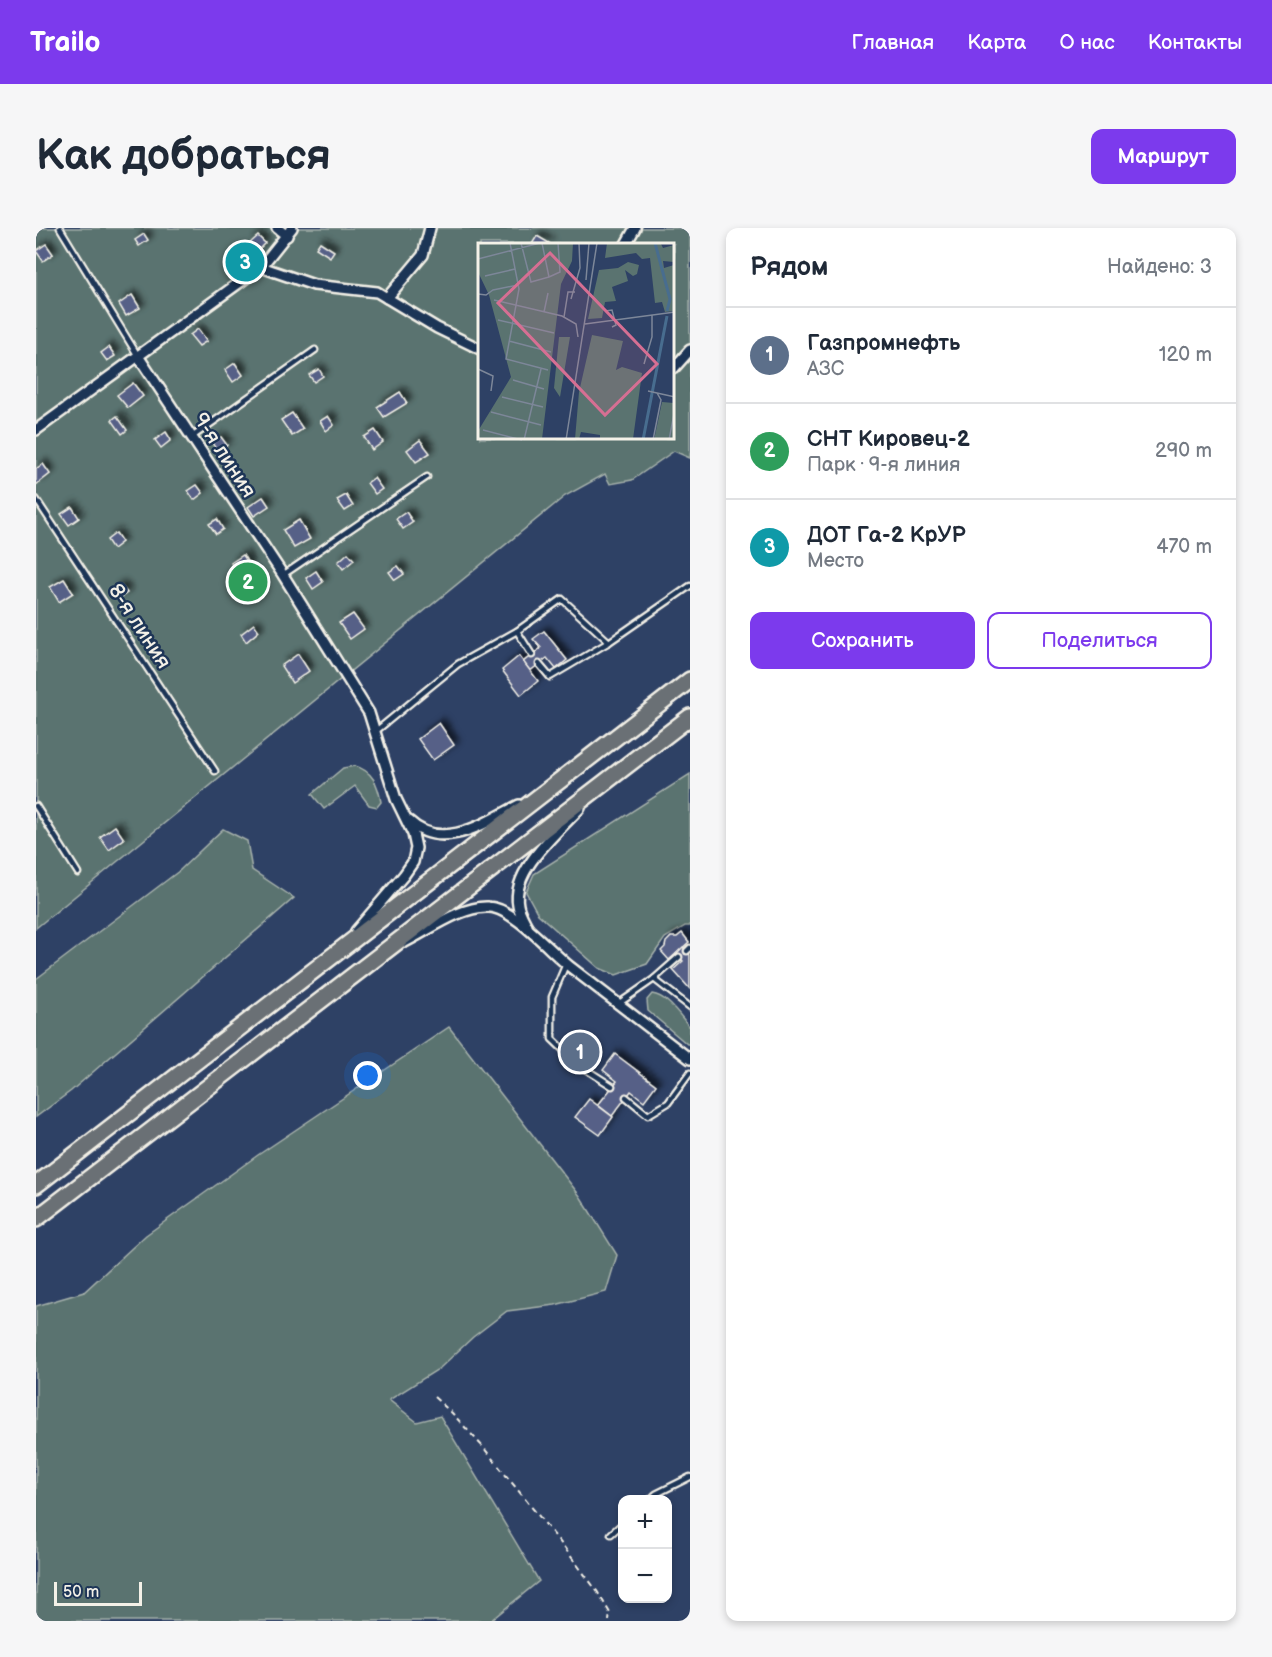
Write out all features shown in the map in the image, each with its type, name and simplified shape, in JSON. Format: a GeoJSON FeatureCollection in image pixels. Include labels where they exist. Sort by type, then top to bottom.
{"type":"FeatureCollection","features":[{"type":"Feature","properties":{"kind":"highway"},"geometry":{"type":"LineString","coordinates":[[36,1185],[690,680]]}},
{"type":"Feature","properties":{"kind":"highway"},"geometry":{"type":"LineString","coordinates":[[36,1219],[690,717]]}},
{"type":"Feature","properties":{"kind":"street"},"geometry":{"type":"LineString","coordinates":[[36,430],[261,267],[289,232],[277,228]]}},
{"type":"Feature","properties":{"kind":"street"},"geometry":{"type":"LineString","coordinates":[[387,298],[423,255],[430,228]]}},
{"type":"Feature","properties":{"kind":"street"},"geometry":{"type":"LineString","coordinates":[[627,243],[635,228]]}},
{"type":"Feature","properties":{"kind":"street"},"geometry":{"type":"LineString","coordinates":[[261,267],[314,285],[377,292],[436,328],[478,348]]}},
{"type":"Feature","properties":{"kind":"street"},"geometry":{"type":"LineString","coordinates":[[675,367],[690,350]]}},
{"type":"Feature","properties":{"kind":"street","name":"9-я линия"},"geometry":{"type":"LineString","coordinates":[[138,356],[283,575],[362,701],[376,731],[396,799],[413,834],[416,848],[413,862],[342,949]]}},
{"type":"Feature","properties":{"kind":"street"},"geometry":{"type":"LineString","coordinates":[[528,929],[518,905],[519,882],[528,866],[597,790]]}},
{"type":"Feature","properties":{"kind":"street"},"geometry":{"type":"LineString","coordinates":[[403,815],[418,830],[439,836],[450,836],[470,830],[543,793]]}},
{"type":"Feature","properties":{"kind":"street"},"geometry":{"type":"LineString","coordinates":[[378,956],[465,909],[492,907],[505,912],[528,929],[566,964],[690,1059]]}},
{"type":"Feature","properties":{"kind":"lane","name":"9-я линия"},"geometry":{"type":"LineString","coordinates":[[60,228],[138,356]]}},
{"type":"Feature","properties":{"kind":"lane"},"geometry":{"type":"LineString","coordinates":[[192,437],[315,350]]}},
{"type":"Feature","properties":{"kind":"lane"},"geometry":{"type":"LineString","coordinates":[[283,575],[427,477]]}},
{"type":"Feature","properties":{"kind":"lane","name":"8-я линия"},"geometry":{"type":"LineString","coordinates":[[36,499],[215,771]]}},
{"type":"Feature","properties":{"kind":"lane"},"geometry":{"type":"LineString","coordinates":[[540,664],[550,677],[609,642],[690,586]]}},
{"type":"Feature","properties":{"kind":"lane"},"geometry":{"type":"LineString","coordinates":[[376,731],[458,664],[517,631],[562,599],[609,642]]}},
{"type":"Feature","properties":{"kind":"lane"},"geometry":{"type":"LineString","coordinates":[[517,631],[532,655]]}},
{"type":"Feature","properties":{"kind":"lane"},"geometry":{"type":"LineString","coordinates":[[36,806],[78,873]]}},
{"type":"Feature","properties":{"kind":"lane"},"geometry":{"type":"LineString","coordinates":[[618,1004],[654,979],[679,957]]}},
{"type":"Feature","properties":{"kind":"lane"},"geometry":{"type":"LineString","coordinates":[[566,964],[552,997],[552,1039],[579,1065],[612,1086]]}},
{"type":"Feature","properties":{"kind":"lane"},"geometry":{"type":"LineString","coordinates":[[654,979],[690,1007]]}},
{"type":"Feature","properties":{"kind":"lane"},"geometry":{"type":"LineString","coordinates":[[626,1097],[648,1114],[668,1103],[690,1073]]}},
{"type":"Feature","properties":{"kind":"lane"},"geometry":{"type":"LineString","coordinates":[[655,1495],[690,1477]]}},
{"type":"Feature","properties":{"kind":"lane"},"geometry":{"type":"LineString","coordinates":[[611,1534],[618,1528]]}},
{"type":"Feature","properties":{"kind":"path"},"geometry":{"type":"LineString","coordinates":[[434,1398],[452,1413],[483,1447],[563,1546],[610,1612],[609,1621]]}},
{"type":"Feature","properties":{"kind":"green space"},"geometry":{"type":"Polygon","coordinates":[[[36,228],[690,228],[690,458],[674,451],[632,480],[610,484],[605,474],[565,496],[36,928],[36,228]]]}},
{"type":"Feature","properties":{"kind":"green space"},"geometry":{"type":"Polygon","coordinates":[[[355,766],[366,771],[374,780],[381,802],[377,807],[369,805],[355,786],[324,809],[312,794],[343,768],[355,766]]]}},
{"type":"Feature","properties":{"kind":"green space"},"geometry":{"type":"Polygon","coordinates":[[[690,774],[690,926],[685,926],[665,938],[647,964],[616,975],[599,968],[538,914],[526,892],[534,874],[690,774]]]}},
{"type":"Feature","properties":{"kind":"green space"},"geometry":{"type":"Polygon","coordinates":[[[223,829],[247,841],[252,870],[294,898],[71,1091],[36,1117],[36,979],[179,871],[223,829]]]}},
{"type":"Feature","properties":{"kind":"green space"},"geometry":{"type":"Polygon","coordinates":[[[652,994],[668,1002],[690,1027],[690,1044],[687,1044],[648,1011],[647,1000],[652,994]]]}},
{"type":"Feature","properties":{"kind":"green space"},"geometry":{"type":"Polygon","coordinates":[[[449,1027],[580,1196],[617,1255],[606,1292],[555,1305],[507,1311],[473,1337],[440,1368],[389,1400],[417,1422],[440,1416],[539,1581],[490,1621],[36,1621],[36,1306],[84,1292],[146,1235],[258,1155],[449,1027]]]}},
{"type":"Feature","properties":{"kind":"building"},"geometry":{"type":"Polygon","coordinates":[[[144,234],[148,240],[139,246],[135,240],[144,234]]]}},
{"type":"Feature","properties":{"kind":"building"},"geometry":{"type":"Polygon","coordinates":[[[258,236],[265,243],[256,252],[249,244],[258,236]]]}},
{"type":"Feature","properties":{"kind":"building"},"geometry":{"type":"Polygon","coordinates":[[[537,236],[549,243],[533,243],[537,236]]]}},
{"type":"Feature","properties":{"kind":"building"},"geometry":{"type":"Polygon","coordinates":[[[320,242],[334,251],[330,257],[316,248],[320,242]]]}},
{"type":"Feature","properties":{"kind":"building"},"geometry":{"type":"Polygon","coordinates":[[[46,244],[53,254],[43,261],[36,251],[46,244]]]}},
{"type":"Feature","properties":{"kind":"building"},"geometry":{"type":"Polygon","coordinates":[[[132,295],[140,308],[126,316],[119,304],[132,295]]]}},
{"type":"Feature","properties":{"kind":"building"},"geometry":{"type":"Polygon","coordinates":[[[198,329],[207,341],[199,346],[190,335],[198,329]]]}},
{"type":"Feature","properties":{"kind":"building"},"geometry":{"type":"Polygon","coordinates":[[[109,347],[115,356],[107,361],[101,353],[109,347]]]}},
{"type":"Feature","properties":{"kind":"building"},"geometry":{"type":"Polygon","coordinates":[[[235,363],[243,375],[233,382],[225,370],[235,363]]]}},
{"type":"Feature","properties":{"kind":"building"},"geometry":{"type":"Polygon","coordinates":[[[319,369],[323,376],[314,382],[309,375],[319,369]]]}},
{"type":"Feature","properties":{"kind":"building"},"geometry":{"type":"Polygon","coordinates":[[[133,383],[143,396],[128,408],[117,395],[133,383]]]}},
{"type":"Feature","properties":{"kind":"building"},"geometry":{"type":"Polygon","coordinates":[[[400,392],[407,403],[384,417],[377,407],[400,392]]]}},
{"type":"Feature","properties":{"kind":"building"},"geometry":{"type":"Polygon","coordinates":[[[292,413],[303,429],[292,436],[281,420],[292,413]]]}},
{"type":"Feature","properties":{"kind":"building"},"geometry":{"type":"Polygon","coordinates":[[[117,416],[127,430],[122,434],[112,420],[117,416]]]}},
{"type":"Feature","properties":{"kind":"building"},"geometry":{"type":"Polygon","coordinates":[[[328,416],[334,425],[326,431],[320,421],[328,416]]]}},
{"type":"Feature","properties":{"kind":"building"},"geometry":{"type":"Polygon","coordinates":[[[375,430],[383,442],[372,450],[364,437],[375,430]]]}},
{"type":"Feature","properties":{"kind":"building"},"geometry":{"type":"Polygon","coordinates":[[[166,432],[171,440],[161,448],[155,440],[166,432]]]}},
{"type":"Feature","properties":{"kind":"building"},"geometry":{"type":"Polygon","coordinates":[[[221,437],[227,445],[218,452],[212,443],[221,437]]]}},
{"type":"Feature","properties":{"kind":"building"},"geometry":{"type":"Polygon","coordinates":[[[420,440],[430,453],[416,462],[407,450],[420,440]]]}},
{"type":"Feature","properties":{"kind":"building"},"geometry":{"type":"Polygon","coordinates":[[[43,464],[50,474],[36,485],[36,469],[43,464]]]}},
{"type":"Feature","properties":{"kind":"building"},"geometry":{"type":"Polygon","coordinates":[[[374,478],[382,489],[375,494],[367,483],[374,478]]]}},
{"type":"Feature","properties":{"kind":"building"},"geometry":{"type":"Polygon","coordinates":[[[197,485],[203,493],[194,500],[188,491],[197,485]]]}},
{"type":"Feature","properties":{"kind":"building"},"geometry":{"type":"Polygon","coordinates":[[[346,495],[353,506],[345,511],[337,500],[346,495]]]}},
{"type":"Feature","properties":{"kind":"building"},"geometry":{"type":"Polygon","coordinates":[[[263,497],[269,506],[254,516],[248,507],[263,497]]]}},
{"type":"Feature","properties":{"kind":"building"},"geometry":{"type":"Polygon","coordinates":[[[72,507],[79,518],[69,525],[61,514],[72,507]]]}},
{"type":"Feature","properties":{"kind":"building"},"geometry":{"type":"Polygon","coordinates":[[[406,512],[413,522],[403,529],[396,519],[406,512]]]}},
{"type":"Feature","properties":{"kind":"building"},"geometry":{"type":"Polygon","coordinates":[[[217,519],[223,529],[216,534],[209,524],[217,519]]]}},
{"type":"Feature","properties":{"kind":"building"},"geometry":{"type":"Polygon","coordinates":[[[299,520],[310,539],[294,548],[283,530],[299,520]]]}},
{"type":"Feature","properties":{"kind":"building"},"geometry":{"type":"Polygon","coordinates":[[[116,533],[122,542],[113,549],[107,540],[116,533]]]}},
{"type":"Feature","properties":{"kind":"building"},"geometry":{"type":"Polygon","coordinates":[[[348,553],[354,560],[343,569],[338,562],[348,553]]]}},
{"type":"Feature","properties":{"kind":"building"},"geometry":{"type":"Polygon","coordinates":[[[243,555],[250,566],[238,574],[231,563],[243,555]]]}},
{"type":"Feature","properties":{"kind":"building"},"geometry":{"type":"Polygon","coordinates":[[[398,566],[404,574],[395,580],[389,572],[398,566]]]}},
{"type":"Feature","properties":{"kind":"building"},"geometry":{"type":"Polygon","coordinates":[[[316,571],[323,582],[313,589],[306,578],[316,571]]]}},
{"type":"Feature","properties":{"kind":"building"},"geometry":{"type":"Polygon","coordinates":[[[64,579],[73,593],[59,602],[50,587],[64,579]]]}},
{"type":"Feature","properties":{"kind":"building"},"geometry":{"type":"Polygon","coordinates":[[[120,585],[127,593],[118,600],[112,591],[120,585]]]}},
{"type":"Feature","properties":{"kind":"building"},"geometry":{"type":"Polygon","coordinates":[[[353,614],[364,629],[350,639],[339,623],[353,614]]]}},
{"type":"Feature","properties":{"kind":"building"},"geometry":{"type":"Polygon","coordinates":[[[254,624],[259,631],[246,642],[241,634],[254,624]]]}},
{"type":"Feature","properties":{"kind":"building"},"geometry":{"type":"Polygon","coordinates":[[[544,631],[567,660],[556,669],[547,658],[530,671],[523,662],[541,648],[533,639],[544,631]]]}},
{"type":"Feature","properties":{"kind":"building"},"geometry":{"type":"Polygon","coordinates":[[[298,654],[309,671],[292,683],[281,666],[298,654]]]}},
{"type":"Feature","properties":{"kind":"building"},"geometry":{"type":"Polygon","coordinates":[[[519,656],[538,681],[521,695],[502,670],[519,656]]]}},
{"type":"Feature","properties":{"kind":"building"},"geometry":{"type":"Polygon","coordinates":[[[439,723],[454,745],[433,760],[418,739],[439,723]]]}},
{"type":"Feature","properties":{"kind":"building"},"geometry":{"type":"Polygon","coordinates":[[[115,826],[124,839],[109,850],[100,837],[115,826]]]}},
{"type":"Feature","properties":{"kind":"building"},"geometry":{"type":"Polygon","coordinates":[[[682,933],[689,942],[669,960],[661,951],[671,937],[677,937],[682,933]]]}},
{"type":"Feature","properties":{"kind":"building"},"geometry":{"type":"Polygon","coordinates":[[[683,947],[690,955],[690,989],[673,970],[683,961],[676,954],[683,947]]]}},
{"type":"Feature","properties":{"kind":"building"},"geometry":{"type":"Polygon","coordinates":[[[615,1054],[656,1085],[644,1101],[631,1091],[612,1116],[598,1105],[617,1081],[603,1070],[615,1054]]]}},
{"type":"Feature","properties":{"kind":"building"},"geometry":{"type":"Polygon","coordinates":[[[589,1099],[613,1117],[600,1135],[575,1117],[589,1099]]]}},
{"type":"Feature","properties":{"kind":"place","name":"ДОТ Га-2 КрУР"},"geometry":{"type":"Point","coordinates":[245,262]}},
{"type":"Feature","properties":{"kind":"place","name":"СНТ Кировец-2"},"geometry":{"type":"Point","coordinates":[248,582]}},
{"type":"Feature","properties":{"kind":"place","name":"Газпромнефть"},"geometry":{"type":"Point","coordinates":[580,1052]}}]}
